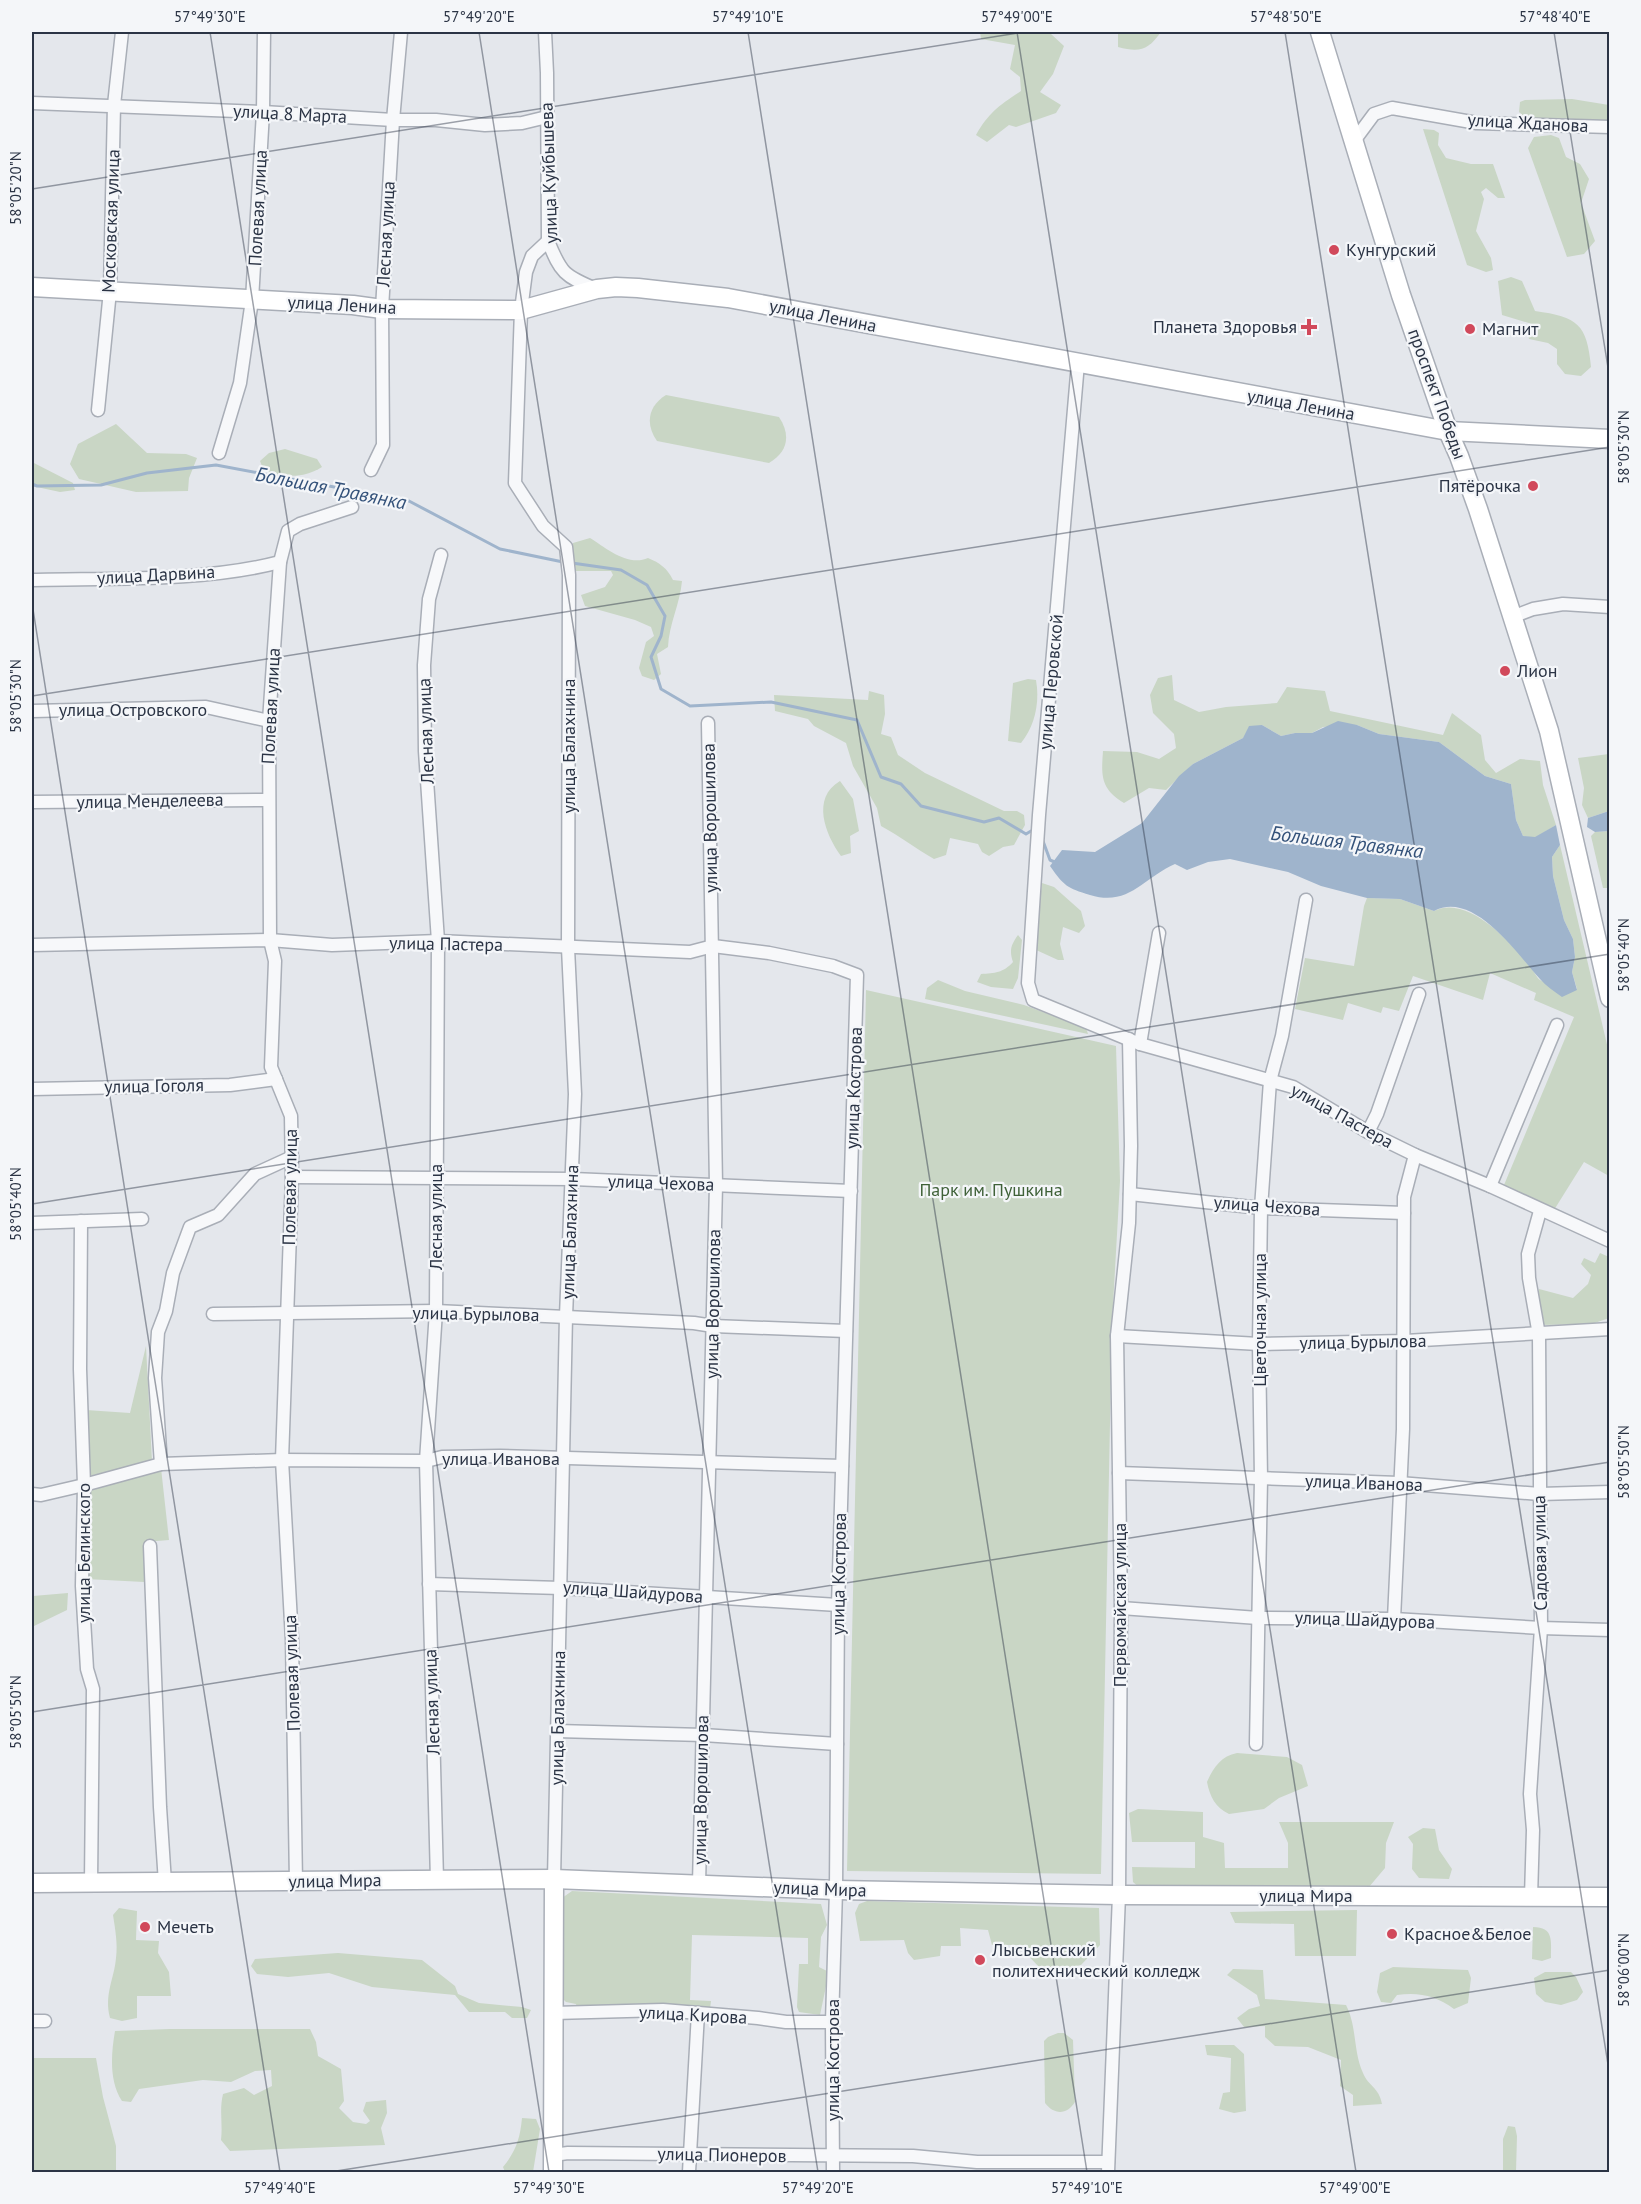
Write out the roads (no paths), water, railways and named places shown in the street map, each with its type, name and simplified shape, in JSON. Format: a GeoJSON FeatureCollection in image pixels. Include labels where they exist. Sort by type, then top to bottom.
{"type":"FeatureCollection","features":[{"type":"Feature","properties":{"kind":"street","name":"Московская улица"},"geometry":{"type":"LineString","coordinates":[[98,410],[110,291],[114,105],[122,32]]}},
{"type":"Feature","properties":{"kind":"street","name":"Полевая улица"},"geometry":{"type":"LineString","coordinates":[[219,453],[240,383],[252,300],[263,112],[264,32]]}},
{"type":"Feature","properties":{"kind":"street","name":"Лесная улица"},"geometry":{"type":"LineString","coordinates":[[370,470],[383,446],[382,309],[393,120],[402,32]]}},
{"type":"Feature","properties":{"kind":"street","name":"улица Куйбышева"},"geometry":{"type":"LineString","coordinates":[[545,32],[548,242],[558,266],[572,279],[597,290]]}},
{"type":"Feature","properties":{"kind":"street","name":"проспект Победы"},"geometry":{"type":"LineString","coordinates":[[1320,32],[1401,295],[1448,431],[1460,456],[1478,508],[1549,731],[1610,998]]}},
{"type":"Feature","properties":{"kind":"street","name":"улица 8 Марта"},"geometry":{"type":"LineString","coordinates":[[32,103],[263,112],[393,120],[436,120],[484,125],[522,123],[547,117]]}},
{"type":"Feature","properties":{"kind":"street","name":"улица Жданова"},"geometry":{"type":"LineString","coordinates":[[1354,141],[1374,114],[1392,108],[1477,123],[1610,127]]}},
{"type":"Feature","properties":{"kind":"street","name":"улица Балахнина"},"geometry":{"type":"LineString","coordinates":[[548,242],[532,256],[526,272],[521,310],[515,483],[543,526],[566,547],[569,575],[568,948],[575,1094],[566,1316],[557,1731],[553,2164]]}},
{"type":"Feature","properties":{"kind":"street","name":"улица Ленина"},"geometry":{"type":"LineString","coordinates":[[32,287],[353,305],[382,309],[521,310],[597,290],[638,288],[728,298],[1448,431],[1610,439]]}},
{"type":"Feature","properties":{"kind":"street","name":"улица Перовской"},"geometry":{"type":"LineString","coordinates":[[1033,1000],[1028,983],[1039,815],[1078,363]]}},
{"type":"Feature","properties":{"kind":"street","name":"Полевая улица"},"geometry":{"type":"LineString","coordinates":[[296,1882],[292,1640],[282,1460],[292,1157],[291,1116],[271,1067],[275,961],[270,940],[269,720],[280,562],[288,531],[300,524],[352,507]]}},
{"type":"Feature","properties":{"kind":"street","name":"Лесная улица"},"geometry":{"type":"LineString","coordinates":[[437,1880],[426,1461],[436,1311],[438,941],[425,751],[424,665],[429,599],[441,555]]}},
{"type":"Feature","properties":{"kind":"street","name":"улица Дарвина"},"geometry":{"type":"LineString","coordinates":[[32,580],[208,574],[255,568],[280,562]]}},
{"type":"Feature","properties":{"kind":"street"},"geometry":{"type":"LineString","coordinates":[[1512,616],[1533,609],[1563,604],[1610,607]]}},
{"type":"Feature","properties":{"kind":"street","name":"улица Островского"},"geometry":{"type":"LineString","coordinates":[[32,711],[206,707],[269,720]]}},
{"type":"Feature","properties":{"kind":"street","name":"улица Ворошилова"},"geometry":{"type":"LineString","coordinates":[[699,1884],[716,1185],[708,723]]}},
{"type":"Feature","properties":{"kind":"street","name":"улица Менделеева"},"geometry":{"type":"LineString","coordinates":[[32,802],[268,800]]}},
{"type":"Feature","properties":{"kind":"street","name":"Цветочная улица"},"geometry":{"type":"LineString","coordinates":[[1256,1744],[1261,1479],[1259,1344],[1261,1208],[1270,1081],[1282,1036],[1306,900]]}},
{"type":"Feature","properties":{"kind":"street","name":"Первомайская улица"},"geometry":{"type":"LineString","coordinates":[[1108,2167],[1119,1895],[1120,1608],[1117,1336],[1129,1223],[1135,1041],[1159,933]]}},
{"type":"Feature","properties":{"kind":"street","name":"улица Пастера"},"geometry":{"type":"LineString","coordinates":[[32,945],[270,940],[332,945],[438,941],[690,952],[713,946],[769,953],[833,966],[857,975]]}},
{"type":"Feature","properties":{"kind":"street","name":"улица Кострова"},"geometry":{"type":"LineString","coordinates":[[834,2172],[832,2022],[836,1890],[838,1605],[857,975]]}},
{"type":"Feature","properties":{"kind":"street"},"geometry":{"type":"LineString","coordinates":[[1368,1132],[1377,1114],[1419,994]]}},
{"type":"Feature","properties":{"kind":"street","name":"улица Пастера"},"geometry":{"type":"LineString","coordinates":[[1033,1000],[1135,1041],[1293,1087],[1368,1132],[1415,1155],[1490,1186],[1610,1242]]}},
{"type":"Feature","properties":{"kind":"street"},"geometry":{"type":"LineString","coordinates":[[1490,1186],[1557,1025]]}},
{"type":"Feature","properties":{"kind":"street","name":"улица Гоголя"},"geometry":{"type":"LineString","coordinates":[[32,1089],[230,1085],[276,1079]]}},
{"type":"Feature","properties":{"kind":"street"},"geometry":{"type":"LineString","coordinates":[[1394,1619],[1403,1429],[1404,1197],[1415,1155]]}},
{"type":"Feature","properties":{"kind":"street"},"geometry":{"type":"LineString","coordinates":[[161,1464],[155,1377],[158,1332],[166,1311],[173,1273],[190,1227],[218,1215],[255,1174],[292,1157]]}},
{"type":"Feature","properties":{"kind":"street","name":"улица Чехова"},"geometry":{"type":"LineString","coordinates":[[292,1177],[573,1179],[850,1191]]}},
{"type":"Feature","properties":{"kind":"street","name":"улица Чехова"},"geometry":{"type":"LineString","coordinates":[[1130,1194],[1261,1208],[1404,1213]]}},
{"type":"Feature","properties":{"kind":"street","name":"Садовая улица"},"geometry":{"type":"LineString","coordinates":[[1531,1897],[1533,1830],[1530,1794],[1541,1628],[1539,1335],[1529,1278],[1528,1254],[1540,1211]]}},
{"type":"Feature","properties":{"kind":"street"},"geometry":{"type":"LineString","coordinates":[[32,1223],[142,1219]]}},
{"type":"Feature","properties":{"kind":"street","name":"улица Белинского"},"geometry":{"type":"LineString","coordinates":[[81,1221],[80,1358],[84,1485],[82,1586],[87,1669],[93,1689],[91,1883]]}},
{"type":"Feature","properties":{"kind":"street","name":"улица Бурылова"},"geometry":{"type":"LineString","coordinates":[[213,1314],[436,1311],[846,1331]]}},
{"type":"Feature","properties":{"kind":"street","name":"улица Бурылова"},"geometry":{"type":"LineString","coordinates":[[1117,1336],[1259,1344],[1405,1341],[1539,1335],[1610,1329]]}},
{"type":"Feature","properties":{"kind":"street","name":"улица Иванова"},"geometry":{"type":"LineString","coordinates":[[32,1494],[41,1495],[161,1464],[282,1460],[426,1461],[442,1457],[842,1466]]}},
{"type":"Feature","properties":{"kind":"street","name":"улица Иванова"},"geometry":{"type":"LineString","coordinates":[[1119,1473],[1399,1483],[1540,1494],[1610,1492]]}},
{"type":"Feature","properties":{"kind":"street"},"geometry":{"type":"LineString","coordinates":[[150,1546],[165,1883]]}},
{"type":"Feature","properties":{"kind":"street","name":"улица Шайдурова"},"geometry":{"type":"LineString","coordinates":[[429,1584],[561,1588],[838,1605]]}},
{"type":"Feature","properties":{"kind":"street","name":"улица Шайдурова"},"geometry":{"type":"LineString","coordinates":[[1120,1608],[1258,1618],[1394,1619],[1610,1630]]}},
{"type":"Feature","properties":{"kind":"street"},"geometry":{"type":"LineString","coordinates":[[557,1731],[837,1744]]}},
{"type":"Feature","properties":{"kind":"street","name":"улица Мира"},"geometry":{"type":"LineString","coordinates":[[32,1883],[554,1879],[836,1890],[1119,1895],[1610,1897]]}},
{"type":"Feature","properties":{"kind":"street","name":"улица Кирова"},"geometry":{"type":"LineString","coordinates":[[554,2013],[663,2010],[786,2022],[832,2022]]}},
{"type":"Feature","properties":{"kind":"street"},"geometry":{"type":"LineString","coordinates":[[689,2172],[698,2013]]}},
{"type":"Feature","properties":{"kind":"street"},"geometry":{"type":"LineString","coordinates":[[32,2021],[45,2021]]}},
{"type":"Feature","properties":{"kind":"street","name":"улица Пионеров"},"geometry":{"type":"LineString","coordinates":[[553,2164],[568,2153],[913,2156],[977,2167],[1108,2167]]}},
{"type":"Feature","properties":{"kind":"water"},"geometry":{"type":"Polygon","coordinates":[[[1338,721],[1357,725],[1379,734],[1439,742],[1485,776],[1511,784],[1516,820],[1523,836],[1535,837],[1556,825],[1560,845],[1552,857],[1553,876],[1564,920],[1573,939],[1575,957],[1572,972],[1577,990],[1562,997],[1542,982],[1493,928],[1464,909],[1449,907],[1434,911],[1400,899],[1367,898],[1321,886],[1288,872],[1230,859],[1208,862],[1187,870],[1175,864],[1126,894],[1104,898],[1071,888],[1050,866],[1062,850],[1095,852],[1142,823],[1179,776],[1193,764],[1243,738],[1249,726],[1262,725],[1281,736],[1312,733],[1338,721]]]}},
{"type":"Feature","properties":{"kind":"water"},"geometry":{"type":"Polygon","coordinates":[[[1609,811],[1609,831],[1595,832],[1587,827],[1588,818],[1609,811]]]}},
{"type":"Feature","properties":{"kind":"waterway","name":"Большая Травянка"},"geometry":{"type":"LineString","coordinates":[[32,484],[37,486],[101,485],[147,473],[216,465],[409,501],[500,549],[563,562]]}},
{"type":"Feature","properties":{"kind":"waterway","name":"Большая Травянка"},"geometry":{"type":"LineString","coordinates":[[572,563],[621,570],[647,585],[665,616],[661,636],[651,657],[661,689],[690,706],[771,702],[857,720],[881,777],[901,784],[921,806],[984,822],[999,818],[1026,834],[1031,831]]}},
{"type":"Feature","properties":{"kind":"waterway","name":"Большая Травянка"},"geometry":{"type":"LineString","coordinates":[[1043,841],[1050,860],[1057,863]]}},
{"type":"Feature","properties":{"kind":"place","name":"Кунгурский"},"geometry":{"type":"Point","coordinates":[1334,250]}},
{"type":"Feature","properties":{"kind":"place","name":"Планета Здоровья"},"geometry":{"type":"Point","coordinates":[1309,327]}},
{"type":"Feature","properties":{"kind":"place","name":"Магнит"},"geometry":{"type":"Point","coordinates":[1470,329]}},
{"type":"Feature","properties":{"kind":"place","name":"Пятёрочка"},"geometry":{"type":"Point","coordinates":[1533,486]}},
{"type":"Feature","properties":{"kind":"place","name":"Лион"},"geometry":{"type":"Point","coordinates":[1505,671]}},
{"type":"Feature","properties":{"kind":"place","name":"Мечеть"},"geometry":{"type":"Point","coordinates":[145,1927]}},
{"type":"Feature","properties":{"kind":"place","name":"Красное&Белое"},"geometry":{"type":"Point","coordinates":[1392,1934]}},
{"type":"Feature","properties":{"kind":"place","name":"Лысьвенский политехнический колледж"},"geometry":{"type":"Point","coordinates":[980,1960]}},
{"type":"Feature","properties":{"kind":"park label","name":"Парк им. Пушкина"},"geometry":{"type":"Point","coordinates":[991,1190]}}]}
